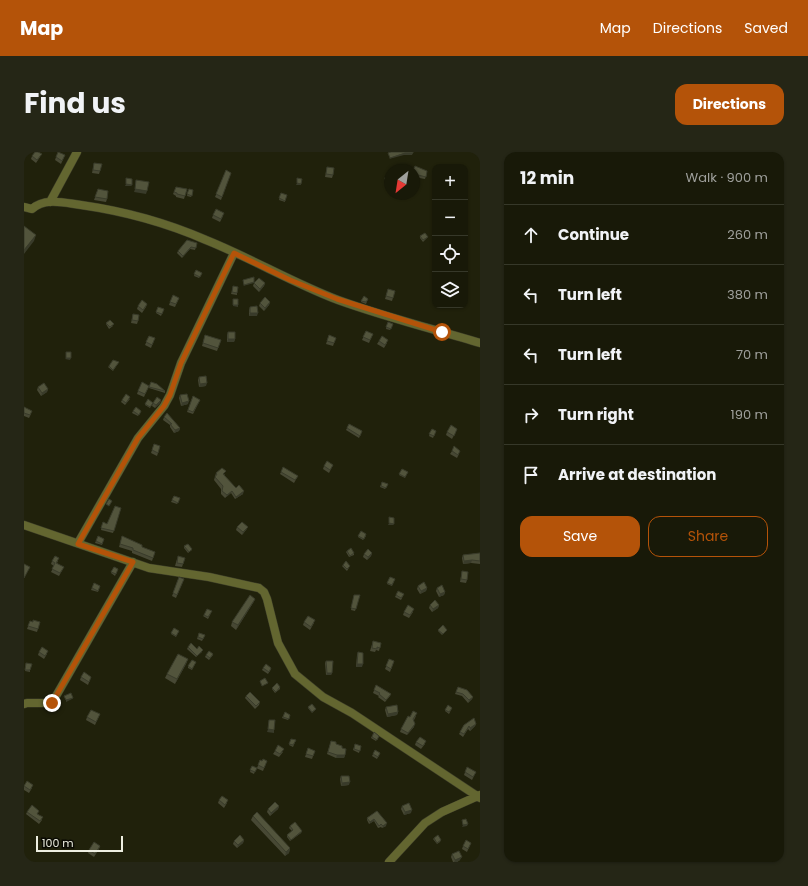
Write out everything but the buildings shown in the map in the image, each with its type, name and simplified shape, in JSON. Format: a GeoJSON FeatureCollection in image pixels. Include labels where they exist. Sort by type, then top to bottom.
{"type":"FeatureCollection","features":[{"type":"Feature","properties":{"kind":"street"},"geometry":{"type":"LineString","coordinates":[[50,202],[77,152]]}},
{"type":"Feature","properties":{"kind":"street"},"geometry":{"type":"LineString","coordinates":[[24,208],[32,209],[40,203],[50,202],[109,209],[166,225],[206,239],[283,277],[337,299],[480,343]]}},
{"type":"Feature","properties":{"kind":"street"},"geometry":{"type":"LineString","coordinates":[[78,544],[138,438],[164,406],[170,395],[181,363],[234,253]]}},
{"type":"Feature","properties":{"kind":"street"},"geometry":{"type":"LineString","coordinates":[[24,525],[41,529],[78,544],[163,571],[209,577],[259,588],[264,592],[267,599],[278,643],[295,674],[323,697],[352,713],[479,796]]}},
{"type":"Feature","properties":{"kind":"street"},"geometry":{"type":"LineString","coordinates":[[24,704],[52,703],[133,562]]}},
{"type":"Feature","properties":{"kind":"street"},"geometry":{"type":"LineString","coordinates":[[389,862],[425,823],[442,812],[479,796]]}},
{"type":"Feature","properties":{"kind":"route"},"geometry":{"type":"LineString","coordinates":[[52,703],[61,690],[133,562],[78,544],[138,438],[164,406],[170,395],[181,363],[234,253],[290,280],[307,285],[337,299],[442,332]]}}]}
